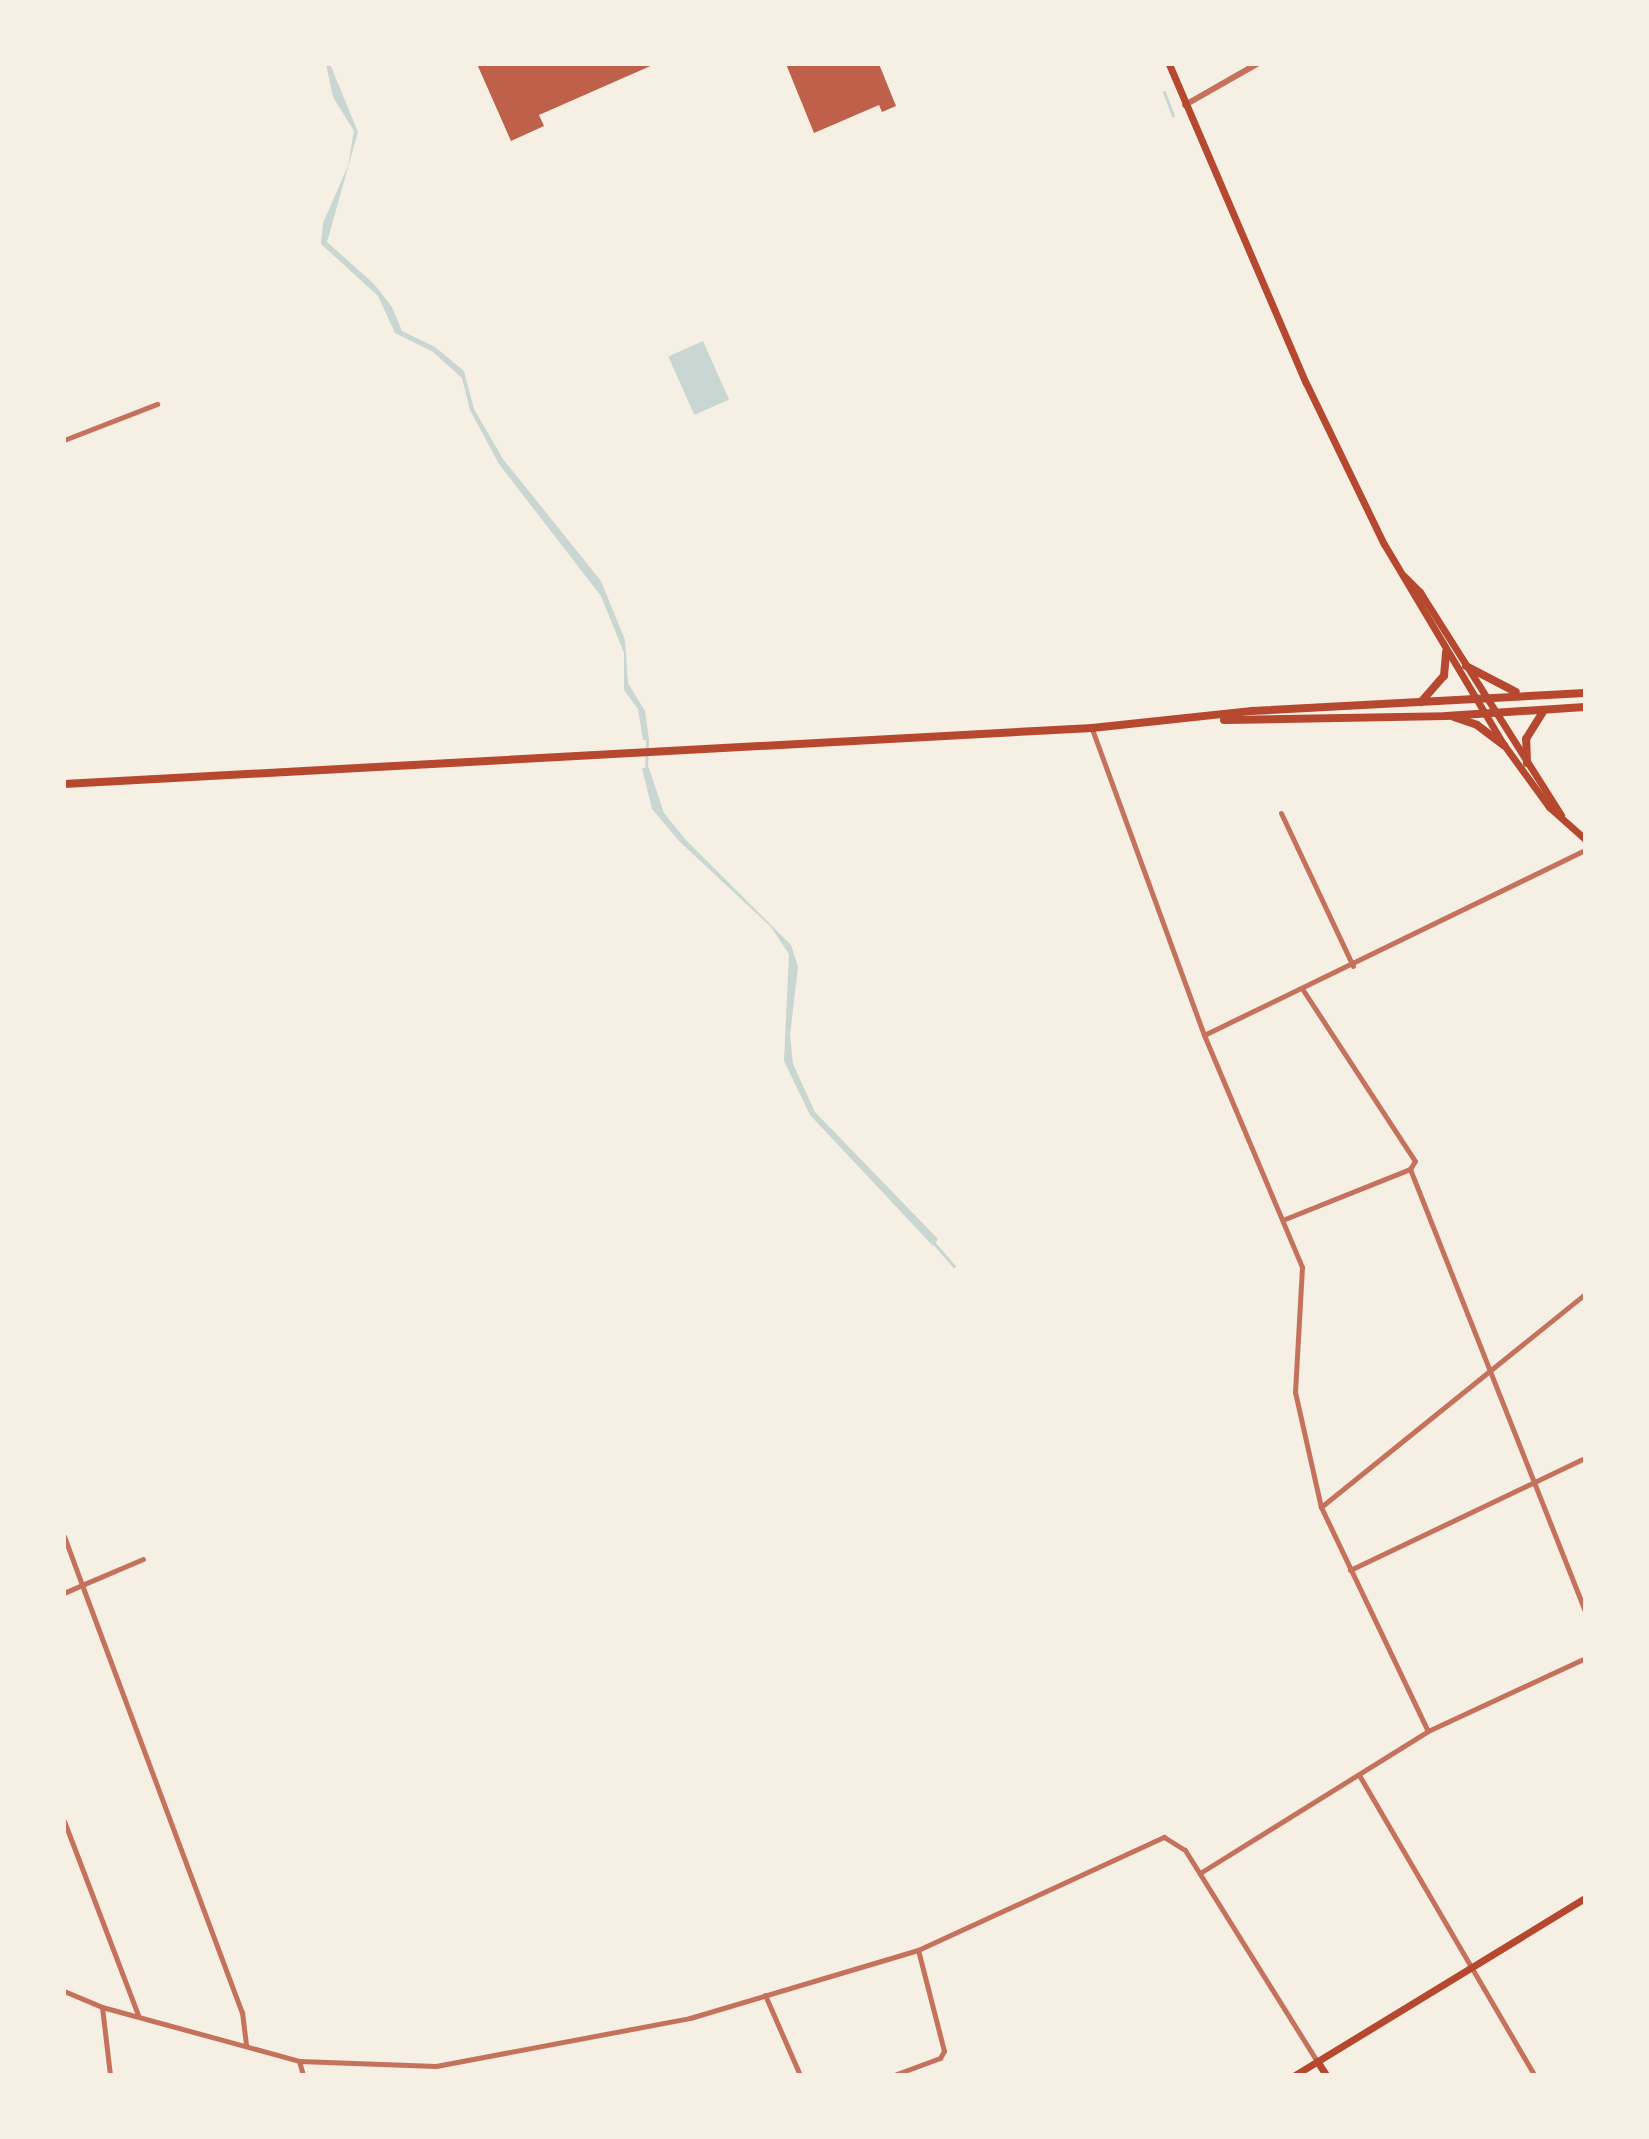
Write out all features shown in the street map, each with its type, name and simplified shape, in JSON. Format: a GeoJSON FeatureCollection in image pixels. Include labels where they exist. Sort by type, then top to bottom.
{"type":"FeatureCollection","features":[{"type":"Feature","properties":{"kind":"highway"},"geometry":{"type":"LineString","coordinates":[[1421,702],[1444,676],[1446,652]]}},
{"type":"Feature","properties":{"kind":"highway"},"geometry":{"type":"LineString","coordinates":[[1466,666],[1520,694]]}},
{"type":"Feature","properties":{"kind":"highway"},"geometry":{"type":"LineString","coordinates":[[1212,719],[1252,711],[1481,696],[1585,693]]}},
{"type":"Feature","properties":{"kind":"highway"},"geometry":{"type":"LineString","coordinates":[[64,784],[1212,719],[1446,716],[1585,707]]}},
{"type":"Feature","properties":{"kind":"highway"},"geometry":{"type":"LineString","coordinates":[[1527,763],[1526,739],[1544,710]]}},
{"type":"Feature","properties":{"kind":"highway"},"geometry":{"type":"LineString","coordinates":[[1446,716],[1477,725],[1504,745]]}},
{"type":"Feature","properties":{"kind":"main road"},"geometry":{"type":"LineString","coordinates":[[1169,64],[1306,383],[1402,575],[1446,652],[1481,696]]}},
{"type":"Feature","properties":{"kind":"main road"},"geometry":{"type":"LineString","coordinates":[[1402,575],[1420,592],[1491,713],[1562,817]]}},
{"type":"Feature","properties":{"kind":"main road"},"geometry":{"type":"LineString","coordinates":[[1491,713],[1504,745],[1562,817],[1585,839]]}},
{"type":"Feature","properties":{"kind":"main road"},"geometry":{"type":"LineString","coordinates":[[1295,2075],[1585,1898]]}},
{"type":"Feature","properties":{"kind":"main road"},"geometry":{"type":"LineString","coordinates":[[1317,2061],[1326,2075]]}},
{"type":"Feature","properties":{"kind":"street"},"geometry":{"type":"LineString","coordinates":[[1185,105],[1257,64]]}},
{"type":"Feature","properties":{"kind":"street"},"geometry":{"type":"LineString","coordinates":[[64,440],[157,404]]}},
{"type":"Feature","properties":{"kind":"street"},"geometry":{"type":"LineString","coordinates":[[1092,728],[1204,1035],[1302,1267],[1295,1392],[1321,1507],[1428,1731]]}},
{"type":"Feature","properties":{"kind":"street"},"geometry":{"type":"LineString","coordinates":[[1281,813],[1353,966]]}},
{"type":"Feature","properties":{"kind":"street"},"geometry":{"type":"LineString","coordinates":[[1204,1035],[1353,966],[1585,850]]}},
{"type":"Feature","properties":{"kind":"street"},"geometry":{"type":"LineString","coordinates":[[1284,1219],[1410,1169],[1415,1161],[1303,990]]}},
{"type":"Feature","properties":{"kind":"street"},"geometry":{"type":"LineString","coordinates":[[1410,1169],[1493,1371],[1585,1610]]}},
{"type":"Feature","properties":{"kind":"street"},"geometry":{"type":"LineString","coordinates":[[1321,1507],[1585,1294]]}},
{"type":"Feature","properties":{"kind":"street"},"geometry":{"type":"LineString","coordinates":[[1350,1570],[1585,1458]]}},
{"type":"Feature","properties":{"kind":"street"},"geometry":{"type":"LineString","coordinates":[[64,1536],[242,2012],[246,2046]]}},
{"type":"Feature","properties":{"kind":"street"},"geometry":{"type":"LineString","coordinates":[[64,1593],[143,1559]]}},
{"type":"Feature","properties":{"kind":"street"},"geometry":{"type":"LineString","coordinates":[[1200,1873],[1428,1731],[1585,1658]]}},
{"type":"Feature","properties":{"kind":"street"},"geometry":{"type":"LineString","coordinates":[[1359,1775],[1534,2075]]}},
{"type":"Feature","properties":{"kind":"street"},"geometry":{"type":"LineString","coordinates":[[64,1821],[138,2016]]}},
{"type":"Feature","properties":{"kind":"street"},"geometry":{"type":"LineString","coordinates":[[64,1991],[102,2007],[299,2061],[436,2066],[690,2018],[918,1950],[1152,1839],[1177,1840],[1317,2061]]}},
{"type":"Feature","properties":{"kind":"street"},"geometry":{"type":"LineString","coordinates":[[894,2075],[940,2058],[944,2051],[918,1950]]}},
{"type":"Feature","properties":{"kind":"street"},"geometry":{"type":"LineString","coordinates":[[765,1995],[800,2075]]}},
{"type":"Feature","properties":{"kind":"street"},"geometry":{"type":"LineString","coordinates":[[102,2007],[110,2075]]}},
{"type":"Feature","properties":{"kind":"street"},"geometry":{"type":"LineString","coordinates":[[299,2061],[303,2075]]}},
{"type":"Feature","properties":{"kind":"shaded area"},"geometry":{"type":"Polygon","coordinates":[[[326,64],[330,64],[358,132],[327,242],[374,284],[392,307],[402,331],[435,347],[464,371],[474,409],[503,459],[601,581],[625,640],[628,683],[645,711],[649,740],[643,740],[638,709],[624,690],[624,653],[601,596],[499,464],[470,410],[462,378],[433,352],[395,333],[378,296],[321,244],[323,223],[348,166],[354,131],[333,97],[326,64]]]}},
{"type":"Feature","properties":{"kind":"shaded area"},"geometry":{"type":"Polygon","coordinates":[[[703,341],[729,399],[694,415],[668,356],[703,341]]]}},
{"type":"Feature","properties":{"kind":"shaded area"},"geometry":{"type":"Polygon","coordinates":[[[642,768],[649,768],[664,813],[686,840],[791,945],[798,967],[790,1035],[793,1064],[815,1112],[938,1239],[933,1246],[810,1115],[784,1061],[789,954],[771,927],[679,841],[652,809],[642,768]]]}},
{"type":"Feature","properties":{"kind":"building"},"geometry":{"type":"Polygon","coordinates":[[[477,64],[655,64],[539,115],[544,126],[511,141],[477,64]]]}},
{"type":"Feature","properties":{"kind":"building"},"geometry":{"type":"Polygon","coordinates":[[[786,64],[879,64],[896,106],[882,112],[879,105],[814,133],[786,64]]]}},
{"type":"Feature","properties":{"kind":"waterway"},"geometry":{"type":"LineString","coordinates":[[1164,92],[1173,115]]}},
{"type":"Feature","properties":{"kind":"waterway"},"geometry":{"type":"LineString","coordinates":[[646,771],[647,739]]}},
{"type":"Feature","properties":{"kind":"waterway"},"geometry":{"type":"LineString","coordinates":[[933,1242],[954,1266]]}}]}
